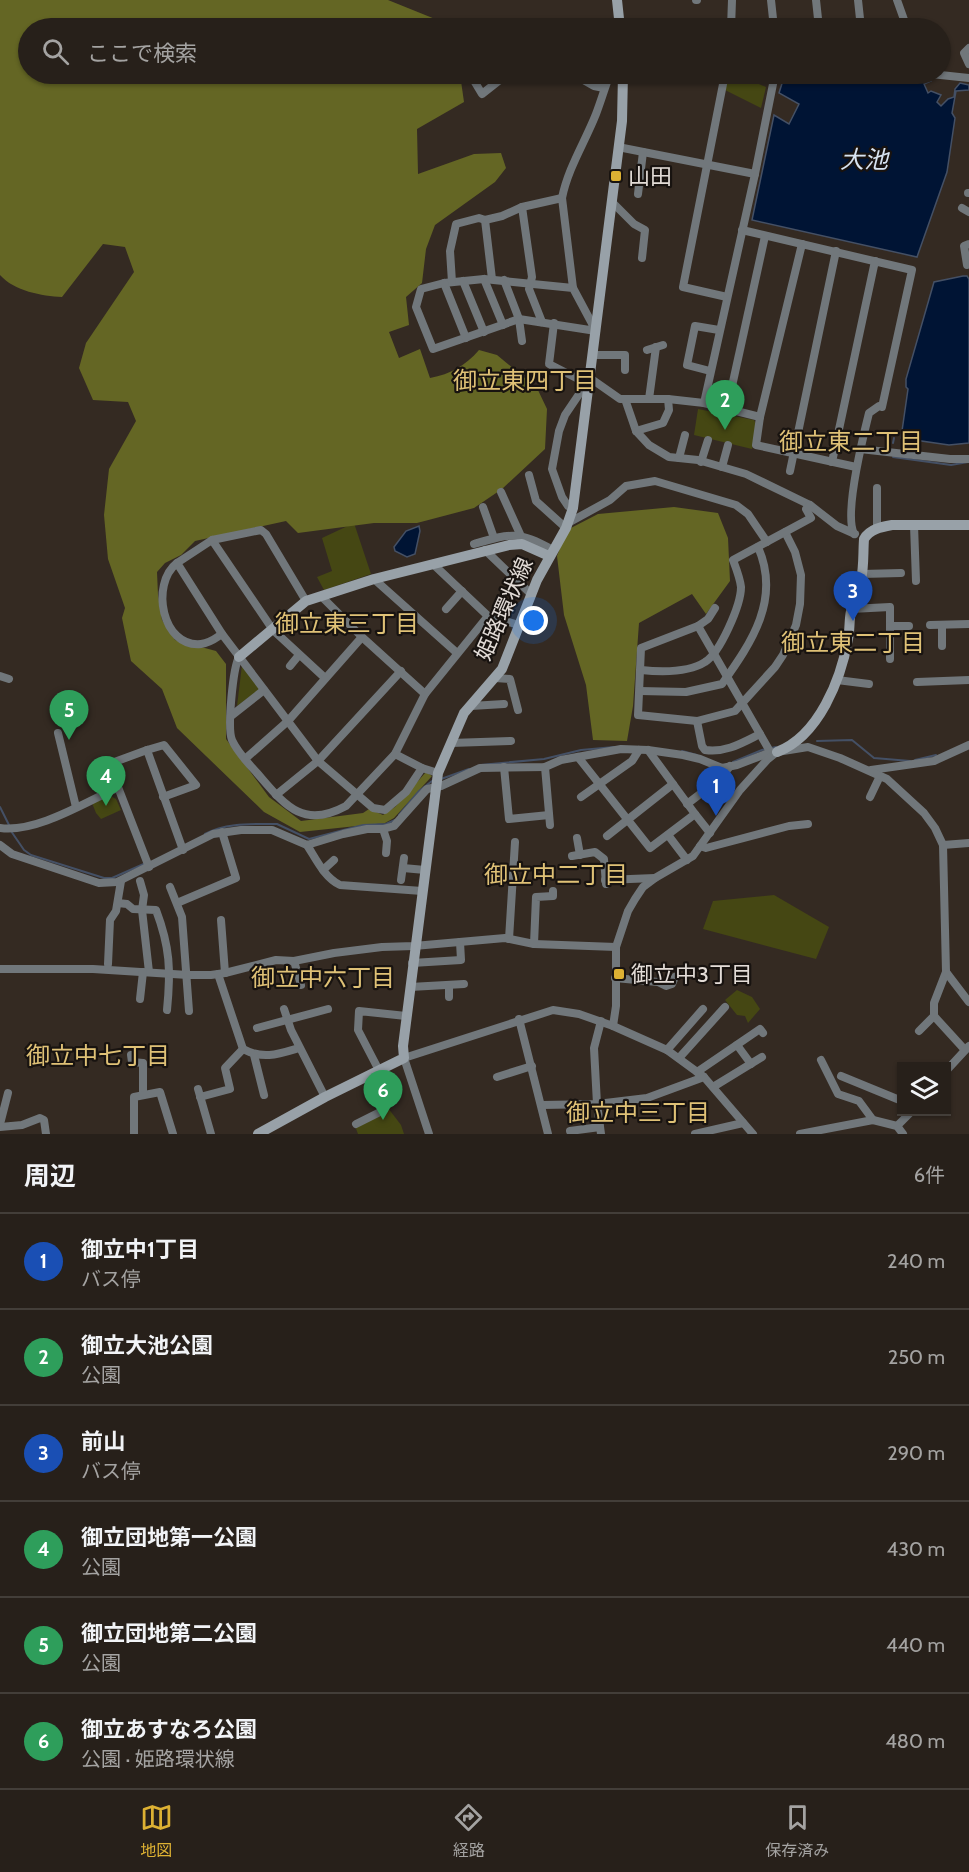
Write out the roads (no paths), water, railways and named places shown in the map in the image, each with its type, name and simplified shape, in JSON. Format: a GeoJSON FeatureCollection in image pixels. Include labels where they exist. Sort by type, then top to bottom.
{"type":"FeatureCollection","features":[{"type":"Feature","properties":{"kind":"main road"},"geometry":{"type":"LineString","coordinates":[[617,0],[619,18]]}},
{"type":"Feature","properties":{"kind":"main road","name":"姫路環状線"},"geometry":{"type":"LineString","coordinates":[[405,1058],[403,1046],[412,963],[437,779],[464,713],[495,678],[509,655],[531,594],[567,526],[573,508],[612,202],[622,113],[623,84]]}},
{"type":"Feature","properties":{"kind":"main road"},"geometry":{"type":"LineString","coordinates":[[772,751],[792,743],[813,723],[825,707],[837,680],[849,637],[851,609],[862,574],[859,536],[892,525],[969,525]]}},
{"type":"Feature","properties":{"kind":"main road"},"geometry":{"type":"LineString","coordinates":[[239,657],[306,601],[321,596],[374,579],[485,550],[522,544],[551,553]]}},
{"type":"Feature","properties":{"kind":"main road"},"geometry":{"type":"LineString","coordinates":[[258,1134],[278,1129],[325,1097],[405,1058]]}},
{"type":"Feature","properties":{"kind":"street"},"geometry":{"type":"LineString","coordinates":[[731,18],[732,0]]}},
{"type":"Feature","properties":{"kind":"street"},"geometry":{"type":"LineString","coordinates":[[771,0],[773,18]]}},
{"type":"Feature","properties":{"kind":"street"},"geometry":{"type":"LineString","coordinates":[[816,0],[818,18]]}},
{"type":"Feature","properties":{"kind":"street"},"geometry":{"type":"LineString","coordinates":[[858,0],[860,18]]}},
{"type":"Feature","properties":{"kind":"street"},"geometry":{"type":"LineString","coordinates":[[897,0],[903,18]]}},
{"type":"Feature","properties":{"kind":"street"},"geometry":{"type":"LineString","coordinates":[[969,48],[964,53],[969,64]]}},
{"type":"Feature","properties":{"kind":"street"},"geometry":{"type":"LineString","coordinates":[[951,76],[969,78]]}},
{"type":"Feature","properties":{"kind":"street"},"geometry":{"type":"LineString","coordinates":[[476,84],[482,93],[492,84]]}},
{"type":"Feature","properties":{"kind":"street"},"geometry":{"type":"LineString","coordinates":[[590,84],[604,88]]}},
{"type":"Feature","properties":{"kind":"street"},"geometry":{"type":"LineString","coordinates":[[596,331],[573,288],[562,198],[582,142],[596,115],[606,84]]}},
{"type":"Feature","properties":{"kind":"street"},"geometry":{"type":"LineString","coordinates":[[723,84],[683,287],[727,297]]}},
{"type":"Feature","properties":{"kind":"street"},"geometry":{"type":"LineString","coordinates":[[704,403],[773,84]]}},
{"type":"Feature","properties":{"kind":"street"},"geometry":{"type":"LineString","coordinates":[[618,147],[755,174]]}},
{"type":"Feature","properties":{"kind":"street"},"geometry":{"type":"LineString","coordinates":[[638,194],[644,152]]}},
{"type":"Feature","properties":{"kind":"street"},"geometry":{"type":"LineString","coordinates":[[466,338],[448,282],[450,251],[456,224],[479,218],[485,220],[502,216],[522,207],[562,198]]}},
{"type":"Feature","properties":{"kind":"street"},"geometry":{"type":"LineString","coordinates":[[612,202],[634,224],[645,230],[642,258]]}},
{"type":"Feature","properties":{"kind":"street"},"geometry":{"type":"LineString","coordinates":[[522,207],[532,277],[529,289],[542,322]]}},
{"type":"Feature","properties":{"kind":"street"},"geometry":{"type":"LineString","coordinates":[[485,220],[488,279],[502,325]]}},
{"type":"Feature","properties":{"kind":"street"},"geometry":{"type":"LineString","coordinates":[[742,230],[912,270],[882,407],[879,406],[868,413],[856,467],[851,524],[859,536]]}},
{"type":"Feature","properties":{"kind":"street"},"geometry":{"type":"LineString","coordinates":[[727,409],[765,236]]}},
{"type":"Feature","properties":{"kind":"street"},"geometry":{"type":"LineString","coordinates":[[802,244],[760,417],[756,445],[856,467]]}},
{"type":"Feature","properties":{"kind":"street"},"geometry":{"type":"LineString","coordinates":[[968,265],[964,246],[969,244]]}},
{"type":"Feature","properties":{"kind":"street"},"geometry":{"type":"LineString","coordinates":[[790,471],[813,352],[836,252]]}},
{"type":"Feature","properties":{"kind":"street"},"geometry":{"type":"LineString","coordinates":[[832,462],[875,261]]}},
{"type":"Feature","properties":{"kind":"street"},"geometry":{"type":"LineString","coordinates":[[573,288],[488,279],[448,282],[421,289],[416,307],[433,349],[519,319],[596,331]]}},
{"type":"Feature","properties":{"kind":"street"},"geometry":{"type":"LineString","coordinates":[[504,280],[519,319],[522,341]]}},
{"type":"Feature","properties":{"kind":"street"},"geometry":{"type":"LineString","coordinates":[[463,281],[484,332]]}},
{"type":"Feature","properties":{"kind":"street"},"geometry":{"type":"LineString","coordinates":[[554,323],[549,364],[588,381],[620,399],[668,399],[704,403],[760,417]]}},
{"type":"Feature","properties":{"kind":"street"},"geometry":{"type":"LineString","coordinates":[[710,371],[687,364],[695,326],[718,330]]}},
{"type":"Feature","properties":{"kind":"street"},"geometry":{"type":"LineString","coordinates":[[647,350],[660,346],[649,399]]}},
{"type":"Feature","properties":{"kind":"street"},"geometry":{"type":"LineString","coordinates":[[593,355],[625,355],[625,370]]}},
{"type":"Feature","properties":{"kind":"street"},"geometry":{"type":"LineString","coordinates":[[573,508],[568,507],[562,497],[552,469],[559,431],[565,415],[588,381]]}},
{"type":"Feature","properties":{"kind":"street"},"geometry":{"type":"LineString","coordinates":[[625,399],[636,431],[649,445],[669,457],[701,462],[746,474],[810,506],[837,526],[859,536]]}},
{"type":"Feature","properties":{"kind":"street"},"geometry":{"type":"LineString","coordinates":[[636,431],[663,423],[669,410],[668,399]]}},
{"type":"Feature","properties":{"kind":"street"},"geometry":{"type":"LineString","coordinates":[[679,458],[685,435]]}},
{"type":"Feature","properties":{"kind":"street"},"geometry":{"type":"LineString","coordinates":[[701,462],[708,440]]}},
{"type":"Feature","properties":{"kind":"street"},"geometry":{"type":"LineString","coordinates":[[722,467],[728,445]]}},
{"type":"Feature","properties":{"kind":"street"},"geometry":{"type":"LineString","coordinates":[[860,449],[969,459]]}},
{"type":"Feature","properties":{"kind":"street"},"geometry":{"type":"LineString","coordinates":[[529,475],[537,501],[567,526],[610,500],[626,486],[655,482],[736,505],[748,514],[767,542]]}},
{"type":"Feature","properties":{"kind":"street"},"geometry":{"type":"LineString","coordinates":[[877,488],[877,529]]}},
{"type":"Feature","properties":{"kind":"street"},"geometry":{"type":"LineString","coordinates":[[501,492],[520,534],[551,553]]}},
{"type":"Feature","properties":{"kind":"street"},"geometry":{"type":"LineString","coordinates":[[641,670],[659,672],[695,667],[707,661],[714,654],[735,613],[741,588],[734,560],[811,518],[806,508],[810,506]]}},
{"type":"Feature","properties":{"kind":"street"},"geometry":{"type":"LineString","coordinates":[[483,507],[494,538]]}},
{"type":"Feature","properties":{"kind":"street"},"geometry":{"type":"LineString","coordinates":[[914,525],[916,581]]}},
{"type":"Feature","properties":{"kind":"street"},"geometry":{"type":"LineString","coordinates":[[222,634],[210,642],[199,644],[179,638],[173,631],[162,602],[165,575],[177,563],[212,540],[261,530],[266,534],[306,601]]}},
{"type":"Feature","properties":{"kind":"street"},"geometry":{"type":"LineString","coordinates":[[715,608],[708,619],[698,626],[641,648],[638,715],[697,721],[735,711],[775,668],[796,625],[800,603],[801,575],[795,552],[785,532]]}},
{"type":"Feature","properties":{"kind":"street"},"geometry":{"type":"LineString","coordinates":[[474,544],[520,534]]}},
{"type":"Feature","properties":{"kind":"street"},"geometry":{"type":"LineString","coordinates":[[212,540],[273,630],[325,678]]}},
{"type":"Feature","properties":{"kind":"street"},"geometry":{"type":"LineString","coordinates":[[640,691],[686,692],[722,684],[727,678],[760,623],[764,610],[767,575],[758,547]]}},
{"type":"Feature","properties":{"kind":"street"},"geometry":{"type":"LineString","coordinates":[[485,550],[531,594]]}},
{"type":"Feature","properties":{"kind":"street"},"geometry":{"type":"LineString","coordinates":[[177,563],[222,634],[318,761],[356,794],[373,808],[385,810],[406,792],[422,768]]}},
{"type":"Feature","properties":{"kind":"street"},"geometry":{"type":"LineString","coordinates":[[433,564],[488,616],[519,626]]}},
{"type":"Feature","properties":{"kind":"street"},"geometry":{"type":"LineString","coordinates":[[862,574],[901,573]]}},
{"type":"Feature","properties":{"kind":"street"},"geometry":{"type":"LineString","coordinates":[[374,579],[457,652]]}},
{"type":"Feature","properties":{"kind":"street"},"geometry":{"type":"LineString","coordinates":[[446,609],[462,591]]}},
{"type":"Feature","properties":{"kind":"street"},"geometry":{"type":"LineString","coordinates":[[321,596],[425,694]]}},
{"type":"Feature","properties":{"kind":"street"},"geometry":{"type":"LineString","coordinates":[[851,609],[890,607],[890,659]]}},
{"type":"Feature","properties":{"kind":"street"},"geometry":{"type":"LineString","coordinates":[[239,657],[236,664],[231,716],[232,741],[244,759],[284,804],[307,816],[336,812],[346,806],[395,754],[425,694],[488,616]]}},
{"type":"Feature","properties":{"kind":"street"},"geometry":{"type":"LineString","coordinates":[[930,625],[969,624]]}},
{"type":"Feature","properties":{"kind":"street"},"geometry":{"type":"LineString","coordinates":[[942,625],[942,646]]}},
{"type":"Feature","properties":{"kind":"street"},"geometry":{"type":"LineString","coordinates":[[698,626],[772,751]]}},
{"type":"Feature","properties":{"kind":"street"},"geometry":{"type":"LineString","coordinates":[[890,626],[909,626]]}},
{"type":"Feature","properties":{"kind":"street"},"geometry":{"type":"LineString","coordinates":[[244,759],[288,721],[362,637]]}},
{"type":"Feature","properties":{"kind":"street"},"geometry":{"type":"LineString","coordinates":[[290,666],[299,655]]}},
{"type":"Feature","properties":{"kind":"street"},"geometry":{"type":"LineString","coordinates":[[276,795],[318,761],[401,671]]}},
{"type":"Feature","properties":{"kind":"street"},"geometry":{"type":"LineString","coordinates":[[0,676],[9,679]]}},
{"type":"Feature","properties":{"kind":"street"},"geometry":{"type":"LineString","coordinates":[[495,678],[510,679],[518,710]]}},
{"type":"Feature","properties":{"kind":"street"},"geometry":{"type":"LineString","coordinates":[[837,680],[869,684]]}},
{"type":"Feature","properties":{"kind":"street"},"geometry":{"type":"LineString","coordinates":[[917,682],[969,680]]}},
{"type":"Feature","properties":{"kind":"street"},"geometry":{"type":"LineString","coordinates":[[231,716],[264,690]]}},
{"type":"Feature","properties":{"kind":"street"},"geometry":{"type":"LineString","coordinates":[[471,706],[504,704]]}},
{"type":"Feature","properties":{"kind":"street"},"geometry":{"type":"LineString","coordinates":[[697,721],[702,746],[705,750],[717,752],[730,749],[760,734]]}},
{"type":"Feature","properties":{"kind":"street"},"geometry":{"type":"LineString","coordinates":[[58,733],[76,807]]}},
{"type":"Feature","properties":{"kind":"street"},"geometry":{"type":"LineString","coordinates":[[451,743],[511,741]]}},
{"type":"Feature","properties":{"kind":"street"},"geometry":{"type":"LineString","coordinates":[[149,867],[108,764],[164,745],[196,785],[163,797]]}},
{"type":"Feature","properties":{"kind":"street"},"geometry":{"type":"LineString","coordinates":[[871,771],[934,761],[969,745]]}},
{"type":"Feature","properties":{"kind":"street"},"geometry":{"type":"LineString","coordinates":[[395,754],[422,768],[437,779],[441,786],[480,768],[545,767],[579,757],[621,749],[648,750],[700,759],[722,768],[772,751],[808,747],[871,771],[894,785],[924,813],[935,828],[943,845],[946,972],[934,1003],[934,1016],[919,1031]]}},
{"type":"Feature","properties":{"kind":"street"},"geometry":{"type":"LineString","coordinates":[[147,750],[182,846]]}},
{"type":"Feature","properties":{"kind":"street"},"geometry":{"type":"LineString","coordinates":[[581,797],[632,761],[639,750]]}},
{"type":"Feature","properties":{"kind":"street"},"geometry":{"type":"LineString","coordinates":[[648,750],[710,833]]}},
{"type":"Feature","properties":{"kind":"street"},"geometry":{"type":"LineString","coordinates":[[613,1026],[616,1006],[616,947],[622,926],[635,899],[643,887],[655,878],[687,861],[772,751]]}},
{"type":"Feature","properties":{"kind":"street"},"geometry":{"type":"LineString","coordinates":[[579,757],[650,848],[695,814]]}},
{"type":"Feature","properties":{"kind":"street"},"geometry":{"type":"LineString","coordinates":[[504,766],[509,819],[549,815]]}},
{"type":"Feature","properties":{"kind":"street"},"geometry":{"type":"LineString","coordinates":[[687,804],[721,778],[730,766]]}},
{"type":"Feature","properties":{"kind":"street"},"geometry":{"type":"LineString","coordinates":[[545,767],[550,825]]}},
{"type":"Feature","properties":{"kind":"street"},"geometry":{"type":"LineString","coordinates":[[870,797],[880,776]]}},
{"type":"Feature","properties":{"kind":"street"},"geometry":{"type":"LineString","coordinates":[[307,844],[359,830],[394,826],[437,779]]}},
{"type":"Feature","properties":{"kind":"street"},"geometry":{"type":"LineString","coordinates":[[607,836],[673,784]]}},
{"type":"Feature","properties":{"kind":"street"},"geometry":{"type":"LineString","coordinates":[[5,828],[38,825],[117,788]]}},
{"type":"Feature","properties":{"kind":"street"},"geometry":{"type":"LineString","coordinates":[[700,846],[706,848],[781,828],[808,824]]}},
{"type":"Feature","properties":{"kind":"street"},"geometry":{"type":"LineString","coordinates":[[383,829],[387,841],[386,853]]}},
{"type":"Feature","properties":{"kind":"street"},"geometry":{"type":"LineString","coordinates":[[0,845],[12,854],[99,883],[122,881],[182,846],[213,834],[241,830],[272,830],[307,844],[323,870],[340,885],[422,891]]}},
{"type":"Feature","properties":{"kind":"street"},"geometry":{"type":"LineString","coordinates":[[177,903],[236,878],[222,832]]}},
{"type":"Feature","properties":{"kind":"street"},"geometry":{"type":"LineString","coordinates":[[668,835],[687,861]]}},
{"type":"Feature","properties":{"kind":"street"},"geometry":{"type":"LineString","coordinates":[[577,838],[576,855],[595,852],[604,859],[606,882],[655,878]]}},
{"type":"Feature","properties":{"kind":"street"},"geometry":{"type":"LineString","coordinates":[[509,939],[515,842]]}},
{"type":"Feature","properties":{"kind":"street"},"geometry":{"type":"LineString","coordinates":[[943,845],[969,843]]}},
{"type":"Feature","properties":{"kind":"street"},"geometry":{"type":"LineString","coordinates":[[401,880],[404,858]]}},
{"type":"Feature","properties":{"kind":"street"},"geometry":{"type":"LineString","coordinates":[[323,870],[334,860]]}},
{"type":"Feature","properties":{"kind":"street"},"geometry":{"type":"LineString","coordinates":[[403,868],[424,870]]}},
{"type":"Feature","properties":{"kind":"street"},"geometry":{"type":"LineString","coordinates":[[108,964],[110,920],[116,911],[122,881]]}},
{"type":"Feature","properties":{"kind":"street"},"geometry":{"type":"LineString","coordinates":[[140,881],[144,895],[142,910],[146,972],[140,999]]}},
{"type":"Feature","properties":{"kind":"street"},"geometry":{"type":"LineString","coordinates":[[170,887],[182,917],[189,1011]]}},
{"type":"Feature","properties":{"kind":"street"},"geometry":{"type":"LineString","coordinates":[[534,944],[536,897],[553,896],[553,891]]}},
{"type":"Feature","properties":{"kind":"street"},"geometry":{"type":"LineString","coordinates":[[118,903],[127,904],[133,909],[156,910],[164,932],[171,973],[168,1010]]}},
{"type":"Feature","properties":{"kind":"street"},"geometry":{"type":"LineString","coordinates":[[221,920],[222,973],[243,1049],[254,1055],[272,1057],[299,1048]]}},
{"type":"Feature","properties":{"kind":"street"},"geometry":{"type":"LineString","coordinates":[[0,969],[93,969],[188,975],[222,973],[276,960],[294,961],[382,947],[509,939],[534,944],[616,947]]}},
{"type":"Feature","properties":{"kind":"street"},"geometry":{"type":"LineString","coordinates":[[412,963],[461,960],[460,942]]}},
{"type":"Feature","properties":{"kind":"street"},"geometry":{"type":"LineString","coordinates":[[294,961],[301,985]]}},
{"type":"Feature","properties":{"kind":"street"},"geometry":{"type":"LineString","coordinates":[[946,972],[969,1002]]}},
{"type":"Feature","properties":{"kind":"street"},"geometry":{"type":"LineString","coordinates":[[615,978],[658,982],[666,986],[672,984],[675,977]]}},
{"type":"Feature","properties":{"kind":"street"},"geometry":{"type":"LineString","coordinates":[[410,987],[464,984]]}},
{"type":"Feature","properties":{"kind":"street"},"geometry":{"type":"LineString","coordinates":[[449,985],[449,997]]}},
{"type":"Feature","properties":{"kind":"street"},"geometry":{"type":"LineString","coordinates":[[679,1058],[725,1007]]}},
{"type":"Feature","properties":{"kind":"street"},"geometry":{"type":"LineString","coordinates":[[284,1009],[299,1048],[325,1097]]}},
{"type":"Feature","properties":{"kind":"street"},"geometry":{"type":"LineString","coordinates":[[257,1028],[328,1009]]}},
{"type":"Feature","properties":{"kind":"street"},"geometry":{"type":"LineString","coordinates":[[429,1134],[405,1058],[544,1011],[561,1010],[601,1021],[667,1050],[701,1074],[753,1134]]}},
{"type":"Feature","properties":{"kind":"street"},"geometry":{"type":"LineString","coordinates":[[667,1050],[703,1010]]}},
{"type":"Feature","properties":{"kind":"street"},"geometry":{"type":"LineString","coordinates":[[356,1124],[384,1110],[390,1097],[358,1030],[359,1011],[406,1016]]}},
{"type":"Feature","properties":{"kind":"street"},"geometry":{"type":"LineString","coordinates":[[934,1016],[967,1048],[951,1066]]}},
{"type":"Feature","properties":{"kind":"street"},"geometry":{"type":"LineString","coordinates":[[519,1019],[548,1134]]}},
{"type":"Feature","properties":{"kind":"street"},"geometry":{"type":"LineString","coordinates":[[570,1131],[601,1130],[594,1048],[601,1021]]}},
{"type":"Feature","properties":{"kind":"street"},"geometry":{"type":"LineString","coordinates":[[542,1105],[597,1104],[647,1098],[701,1074],[760,1029],[763,1033]]}},
{"type":"Feature","properties":{"kind":"street"},"geometry":{"type":"LineString","coordinates":[[737,1045],[751,1064]]}},
{"type":"Feature","properties":{"kind":"street"},"geometry":{"type":"LineString","coordinates":[[211,1134],[199,1093],[230,1089],[225,1068],[243,1049]]}},
{"type":"Feature","properties":{"kind":"street"},"geometry":{"type":"LineString","coordinates":[[131,1055],[132,1062],[143,1063],[143,1094]]}},
{"type":"Feature","properties":{"kind":"street"},"geometry":{"type":"LineString","coordinates":[[254,1055],[264,1095]]}},
{"type":"Feature","properties":{"kind":"street"},"geometry":{"type":"LineString","coordinates":[[713,1087],[762,1057]]}},
{"type":"Feature","properties":{"kind":"street"},"geometry":{"type":"LineString","coordinates":[[821,1060],[838,1095],[859,1101],[873,1120]]}},
{"type":"Feature","properties":{"kind":"street"},"geometry":{"type":"LineString","coordinates":[[501,1073],[532,1066]]}},
{"type":"Feature","properties":{"kind":"street"},"geometry":{"type":"LineString","coordinates":[[841,1076],[897,1099]]}},
{"type":"Feature","properties":{"kind":"street"},"geometry":{"type":"LineString","coordinates":[[134,1134],[134,1096],[160,1092],[173,1134]]}},
{"type":"Feature","properties":{"kind":"street"},"geometry":{"type":"LineString","coordinates":[[8,1093],[0,1126],[22,1125],[40,1118],[44,1120],[46,1134]]}},
{"type":"Feature","properties":{"kind":"street"},"geometry":{"type":"LineString","coordinates":[[897,1126],[907,1116]]}},
{"type":"Feature","properties":{"kind":"street"},"geometry":{"type":"LineString","coordinates":[[800,1134],[873,1120],[897,1126],[903,1134]]}},
{"type":"Feature","properties":{"kind":"street"},"geometry":{"type":"LineString","coordinates":[[695,1134],[743,1123]]}},
{"type":"Feature","properties":{"kind":"water","name":"大池"},"geometry":{"type":"Polygon","coordinates":[[[960,83],[969,85],[969,90],[956,91],[952,113],[955,118],[947,172],[917,257],[752,220],[774,115],[789,124],[799,104],[779,93],[782,84],[924,84],[928,93],[931,91],[941,95],[937,102],[941,106],[954,97],[955,89],[960,83]]]}},
{"type":"Feature","properties":{"kind":"water"},"geometry":{"type":"Polygon","coordinates":[[[963,276],[969,279],[969,443],[949,445],[901,438],[908,389],[906,379],[934,282],[963,276]]]}},
{"type":"Feature","properties":{"kind":"water"},"geometry":{"type":"Polygon","coordinates":[[[419,526],[415,554],[407,557],[395,551],[394,547],[406,531],[419,526]]]}},
{"type":"Feature","properties":{"kind":"waterway"},"geometry":{"type":"LineString","coordinates":[[893,443],[894,438]]}},
{"type":"Feature","properties":{"kind":"waterway"},"geometry":{"type":"LineString","coordinates":[[893,457],[951,465],[968,462]]}},
{"type":"Feature","properties":{"kind":"waterway"},"geometry":{"type":"LineString","coordinates":[[817,741],[852,740],[874,758],[910,761]]}},
{"type":"Feature","properties":{"kind":"waterway"},"geometry":{"type":"LineString","coordinates":[[480,765],[544,759],[581,750],[614,747]]}},
{"type":"Feature","properties":{"kind":"waterway"},"geometry":{"type":"LineString","coordinates":[[733,762],[776,747]]}},
{"type":"Feature","properties":{"kind":"waterway"},"geometry":{"type":"LineString","coordinates":[[682,751],[697,755]]}},
{"type":"Feature","properties":{"kind":"waterway"},"geometry":{"type":"LineString","coordinates":[[915,760],[936,755]]}},
{"type":"Feature","properties":{"kind":"waterway"},"geometry":{"type":"LineString","coordinates":[[441,779],[469,769]]}},
{"type":"Feature","properties":{"kind":"waterway"},"geometry":{"type":"LineString","coordinates":[[399,815],[419,791],[432,781]]}},
{"type":"Feature","properties":{"kind":"waterway"},"geometry":{"type":"LineString","coordinates":[[0,807],[9,825]]}},
{"type":"Feature","properties":{"kind":"waterway"},"geometry":{"type":"LineString","coordinates":[[205,834],[229,826],[277,824],[309,839],[363,825],[386,824],[395,820]]}},
{"type":"Feature","properties":{"kind":"waterway"},"geometry":{"type":"LineString","coordinates":[[11,831],[24,850],[31,855],[104,878],[112,878],[146,863]]}},
{"type":"Feature","properties":{"kind":"place","name":"山田"},"geometry":{"type":"Point","coordinates":[616,176]}},
{"type":"Feature","properties":{"kind":"place","name":"御立大池公園"},"geometry":{"type":"Point","coordinates":[725,430]}},
{"type":"Feature","properties":{"kind":"place","name":"前山"},"geometry":{"type":"Point","coordinates":[853,621]}},
{"type":"Feature","properties":{"kind":"place","name":"御立団地第二公園"},"geometry":{"type":"Point","coordinates":[69,740]}},
{"type":"Feature","properties":{"kind":"place","name":"御立団地第一公園"},"geometry":{"type":"Point","coordinates":[106,806]}},
{"type":"Feature","properties":{"kind":"place","name":"御立中1丁目"},"geometry":{"type":"Point","coordinates":[716,816]}},
{"type":"Feature","properties":{"kind":"place","name":"御立中3丁目"},"geometry":{"type":"Point","coordinates":[619,974]}},
{"type":"Feature","properties":{"kind":"place","name":"御立あすなろ公園"},"geometry":{"type":"Point","coordinates":[383,1120]}},
{"type":"Feature","properties":{"kind":"district","name":"御立東四丁目"},"geometry":{"type":"Point","coordinates":[525,380]}},
{"type":"Feature","properties":{"kind":"district","name":"御立東二丁目"},"geometry":{"type":"Point","coordinates":[851,441]}},
{"type":"Feature","properties":{"kind":"district","name":"御立東三丁目"},"geometry":{"type":"Point","coordinates":[347,623]}},
{"type":"Feature","properties":{"kind":"district","name":"御立東二丁目"},"geometry":{"type":"Point","coordinates":[853,642]}},
{"type":"Feature","properties":{"kind":"district","name":"御立中二丁目"},"geometry":{"type":"Point","coordinates":[556,874]}},
{"type":"Feature","properties":{"kind":"district","name":"御立中六丁目"},"geometry":{"type":"Point","coordinates":[323,977]}},
{"type":"Feature","properties":{"kind":"district","name":"御立中七丁目"},"geometry":{"type":"Point","coordinates":[98,1055]}},
{"type":"Feature","properties":{"kind":"district","name":"御立中三丁目"},"geometry":{"type":"Point","coordinates":[638,1112]}}]}
